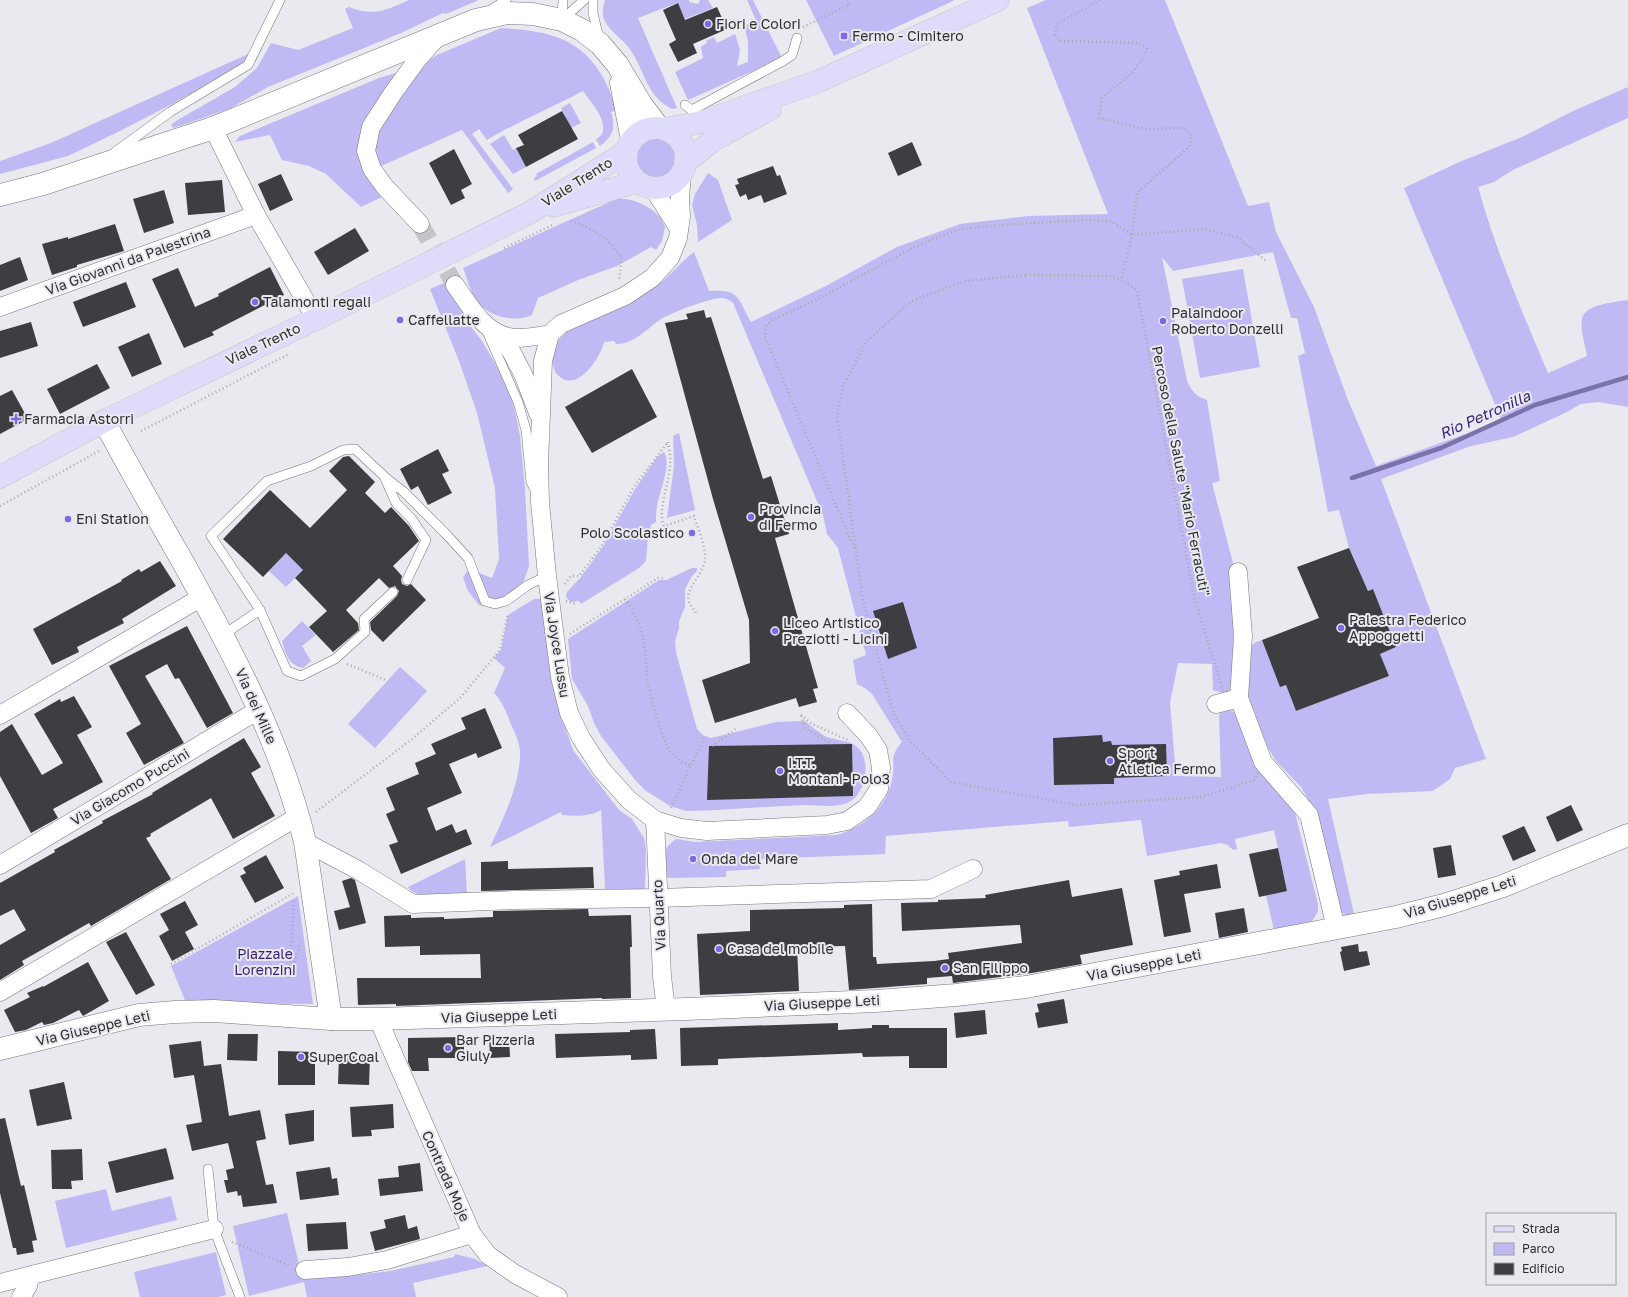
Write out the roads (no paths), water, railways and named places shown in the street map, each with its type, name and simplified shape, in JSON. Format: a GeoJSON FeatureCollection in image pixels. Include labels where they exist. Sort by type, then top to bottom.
{"type":"FeatureCollection","features":[{"type":"Feature","properties":{"kind":"main road"},"geometry":{"type":"LineString","coordinates":[[818,81],[998,0]]}},
{"type":"Feature","properties":{"kind":"main road"},"geometry":{"type":"LineString","coordinates":[[0,195],[43,184],[213,128],[476,20],[507,13],[533,14],[563,10],[582,30],[600,44],[616,64],[641,104],[662,129],[673,134],[680,141],[684,151],[683,168]]}},
{"type":"Feature","properties":{"kind":"main road"},"geometry":{"type":"LineString","coordinates":[[616,64],[628,117],[629,146]]}},
{"type":"Feature","properties":{"kind":"main road","name":"Viale Trento"},"geometry":{"type":"LineString","coordinates":[[0,478],[104,421],[316,319],[529,213],[629,146],[643,131],[702,122],[818,81]]}},
{"type":"Feature","properties":{"kind":"main road","name":"Viale Trento"},"geometry":{"type":"LineString","coordinates":[[529,213],[645,185],[663,187],[674,181],[683,168],[712,141],[818,81]]}},
{"type":"Feature","properties":{"kind":"main road","name":"Viale Trento"},"geometry":{"type":"LineString","coordinates":[[629,146],[627,166],[630,174],[645,185]]}},
{"type":"Feature","properties":{"kind":"main road","name":"Via dei Mille"},"geometry":{"type":"LineString","coordinates":[[104,421],[223,634],[260,709],[299,816],[305,842],[331,1019]]}},
{"type":"Feature","properties":{"kind":"main road","name":"Via Giuseppe Leti"},"geometry":{"type":"LineString","coordinates":[[0,1049],[139,1015],[175,1012],[214,1011],[331,1019],[378,1020],[876,1001],[956,995],[1026,987],[1396,917],[1444,905],[1503,886],[1628,835]]}},
{"type":"Feature","properties":{"kind":"street"},"geometry":{"type":"LineString","coordinates":[[420,224],[385,187],[372,169],[366,151],[371,126],[393,92],[417,60],[440,34]]}},
{"type":"Feature","properties":{"kind":"street"},"geometry":{"type":"LineString","coordinates":[[213,128],[256,215],[316,319]]}},
{"type":"Feature","properties":{"kind":"street"},"geometry":{"type":"LineString","coordinates":[[490,329],[515,338],[550,334],[561,324],[625,296],[652,278],[670,258],[678,238],[681,216],[680,198],[683,168]]}},
{"type":"Feature","properties":{"kind":"street"},"geometry":{"type":"LineString","coordinates":[[645,185],[679,229]]}},
{"type":"Feature","properties":{"kind":"street","name":"Via Giovanni da Palestrina"},"geometry":{"type":"LineString","coordinates":[[0,307],[256,215]]}},
{"type":"Feature","properties":{"kind":"street"},"geometry":{"type":"LineString","coordinates":[[456,285],[490,329],[511,351],[523,374],[541,422]]}},
{"type":"Feature","properties":{"kind":"street","name":"Via Joyce Lussu"},"geometry":{"type":"LineString","coordinates":[[550,334],[543,361],[540,502],[547,576],[560,677],[569,713],[581,738],[602,770],[629,800],[655,820],[681,828],[707,831],[827,825],[847,821],[867,807],[879,789],[881,768],[878,750],[868,735],[847,713]]}},
{"type":"Feature","properties":{"kind":"street"},"geometry":{"type":"LineString","coordinates":[[1238,572],[1243,636],[1228,701],[1263,762],[1309,815],[1336,928]]}},
{"type":"Feature","properties":{"kind":"street"},"geometry":{"type":"LineString","coordinates":[[0,715],[202,597]]}},
{"type":"Feature","properties":{"kind":"street","name":"Via Giacomo Puccini"},"geometry":{"type":"LineString","coordinates":[[0,865],[260,709]]}},
{"type":"Feature","properties":{"kind":"street"},"geometry":{"type":"LineString","coordinates":[[0,992],[299,816]]}},
{"type":"Feature","properties":{"kind":"street","name":"Via Quarto"},"geometry":{"type":"LineString","coordinates":[[655,820],[662,976],[666,1010]]}},
{"type":"Feature","properties":{"kind":"street"},"geometry":{"type":"LineString","coordinates":[[305,842],[358,870],[413,904],[931,889],[973,870]]}},
{"type":"Feature","properties":{"kind":"street","name":"Contrada Moje"},"geometry":{"type":"LineString","coordinates":[[378,1020],[472,1234],[488,1255],[515,1274],[558,1297]]}},
{"type":"Feature","properties":{"kind":"street"},"geometry":{"type":"LineString","coordinates":[[0,1282],[216,1233]]}},
{"type":"Feature","properties":{"kind":"street"},"geometry":{"type":"LineString","coordinates":[[305,1270],[348,1268],[387,1260],[472,1234]]}},
{"type":"Feature","properties":{"kind":"street"},"geometry":{"type":"LineString","coordinates":[[21,1297],[28,1286],[30,1276]]}},
{"type":"Feature","properties":{"kind":"lane"},"geometry":{"type":"LineString","coordinates":[[96,166],[170,112],[248,65],[280,0]]}},
{"type":"Feature","properties":{"kind":"lane"},"geometry":{"type":"LineString","coordinates":[[476,20],[506,0]]}},
{"type":"Feature","properties":{"kind":"lane"},"geometry":{"type":"LineString","coordinates":[[563,10],[584,0]]}},
{"type":"Feature","properties":{"kind":"lane"},"geometry":{"type":"LineString","coordinates":[[593,0],[593,13],[600,44]]}},
{"type":"Feature","properties":{"kind":"lane"},"geometry":{"type":"LineString","coordinates":[[685,105],[692,110],[783,61],[792,55],[797,38]]}},
{"type":"Feature","properties":{"kind":"lane"},"geometry":{"type":"LineString","coordinates":[[490,329],[518,402],[526,430],[531,482],[540,502]]}},
{"type":"Feature","properties":{"kind":"lane"},"geometry":{"type":"LineString","coordinates":[[393,592],[364,619],[365,632],[335,659],[300,676],[287,671],[260,610],[211,536],[267,481],[311,466],[343,450],[355,449],[404,492],[468,558],[485,601],[495,604],[506,601],[528,585],[547,576]]}},
{"type":"Feature","properties":{"kind":"lane"},"geometry":{"type":"LineString","coordinates":[[384,476],[396,503],[411,518],[426,540],[406,580]]}},
{"type":"Feature","properties":{"kind":"lane"},"geometry":{"type":"LineString","coordinates":[[223,634],[260,610]]}},
{"type":"Feature","properties":{"kind":"lane"},"geometry":{"type":"LineString","coordinates":[[208,1169],[216,1233],[240,1297]]}},
{"type":"Feature","properties":{"kind":"waterway","name":"Rio Petronilla"},"geometry":{"type":"LineString","coordinates":[[1352,478],[1441,448],[1535,405],[1628,377]]}},
{"type":"Feature","properties":{"kind":"tunnel"},"geometry":{"type":"LineString","coordinates":[[420,224],[455,285]]}},
{"type":"Feature","properties":{"kind":"place","name":"Fiori e Colori"},"geometry":{"type":"Point","coordinates":[708,24]}},
{"type":"Feature","properties":{"kind":"place","name":"Fermo - Cimitero"},"geometry":{"type":"Point","coordinates":[844,36]}},
{"type":"Feature","properties":{"kind":"place","name":"Talamonti regali"},"geometry":{"type":"Point","coordinates":[255,302]}},
{"type":"Feature","properties":{"kind":"place","name":"Caffellatte"},"geometry":{"type":"Point","coordinates":[400,320]}},
{"type":"Feature","properties":{"kind":"place","name":"Palaindoor Roberto Donzelli"},"geometry":{"type":"Point","coordinates":[1163,321]}},
{"type":"Feature","properties":{"kind":"place","name":"Farmacia Astorri"},"geometry":{"type":"Point","coordinates":[16,419]}},
{"type":"Feature","properties":{"kind":"place","name":"Provincia di Fermo"},"geometry":{"type":"Point","coordinates":[751,517]}},
{"type":"Feature","properties":{"kind":"place","name":"Eni Station"},"geometry":{"type":"Point","coordinates":[68,519]}},
{"type":"Feature","properties":{"kind":"place","name":"Polo Scolastico"},"geometry":{"type":"Point","coordinates":[692,533]}},
{"type":"Feature","properties":{"kind":"place","name":"Palestra Federico Appoggetti"},"geometry":{"type":"Point","coordinates":[1341,628]}},
{"type":"Feature","properties":{"kind":"place","name":"Liceo Artistico Preziotti - Licini"},"geometry":{"type":"Point","coordinates":[775,631]}},
{"type":"Feature","properties":{"kind":"place","name":"Sport Atletica Fermo"},"geometry":{"type":"Point","coordinates":[1110,761]}},
{"type":"Feature","properties":{"kind":"place","name":"I.T.T. Montani- Polo3"},"geometry":{"type":"Point","coordinates":[780,771]}},
{"type":"Feature","properties":{"kind":"place","name":"Onda del Mare"},"geometry":{"type":"Point","coordinates":[693,859]}},
{"type":"Feature","properties":{"kind":"place","name":"Casa del mobile"},"geometry":{"type":"Point","coordinates":[719,949]}},
{"type":"Feature","properties":{"kind":"place","name":"San Filippo"},"geometry":{"type":"Point","coordinates":[945,968]}},
{"type":"Feature","properties":{"kind":"place","name":"Bar Pizzeria Giuly"},"geometry":{"type":"Point","coordinates":[448,1048]}},
{"type":"Feature","properties":{"kind":"place","name":"SuperCoal"},"geometry":{"type":"Point","coordinates":[301,1057]}},
{"type":"Feature","properties":{"kind":"park label","name":"Piazzale Lorenzini"},"geometry":{"type":"Point","coordinates":[265,962]}}]}
